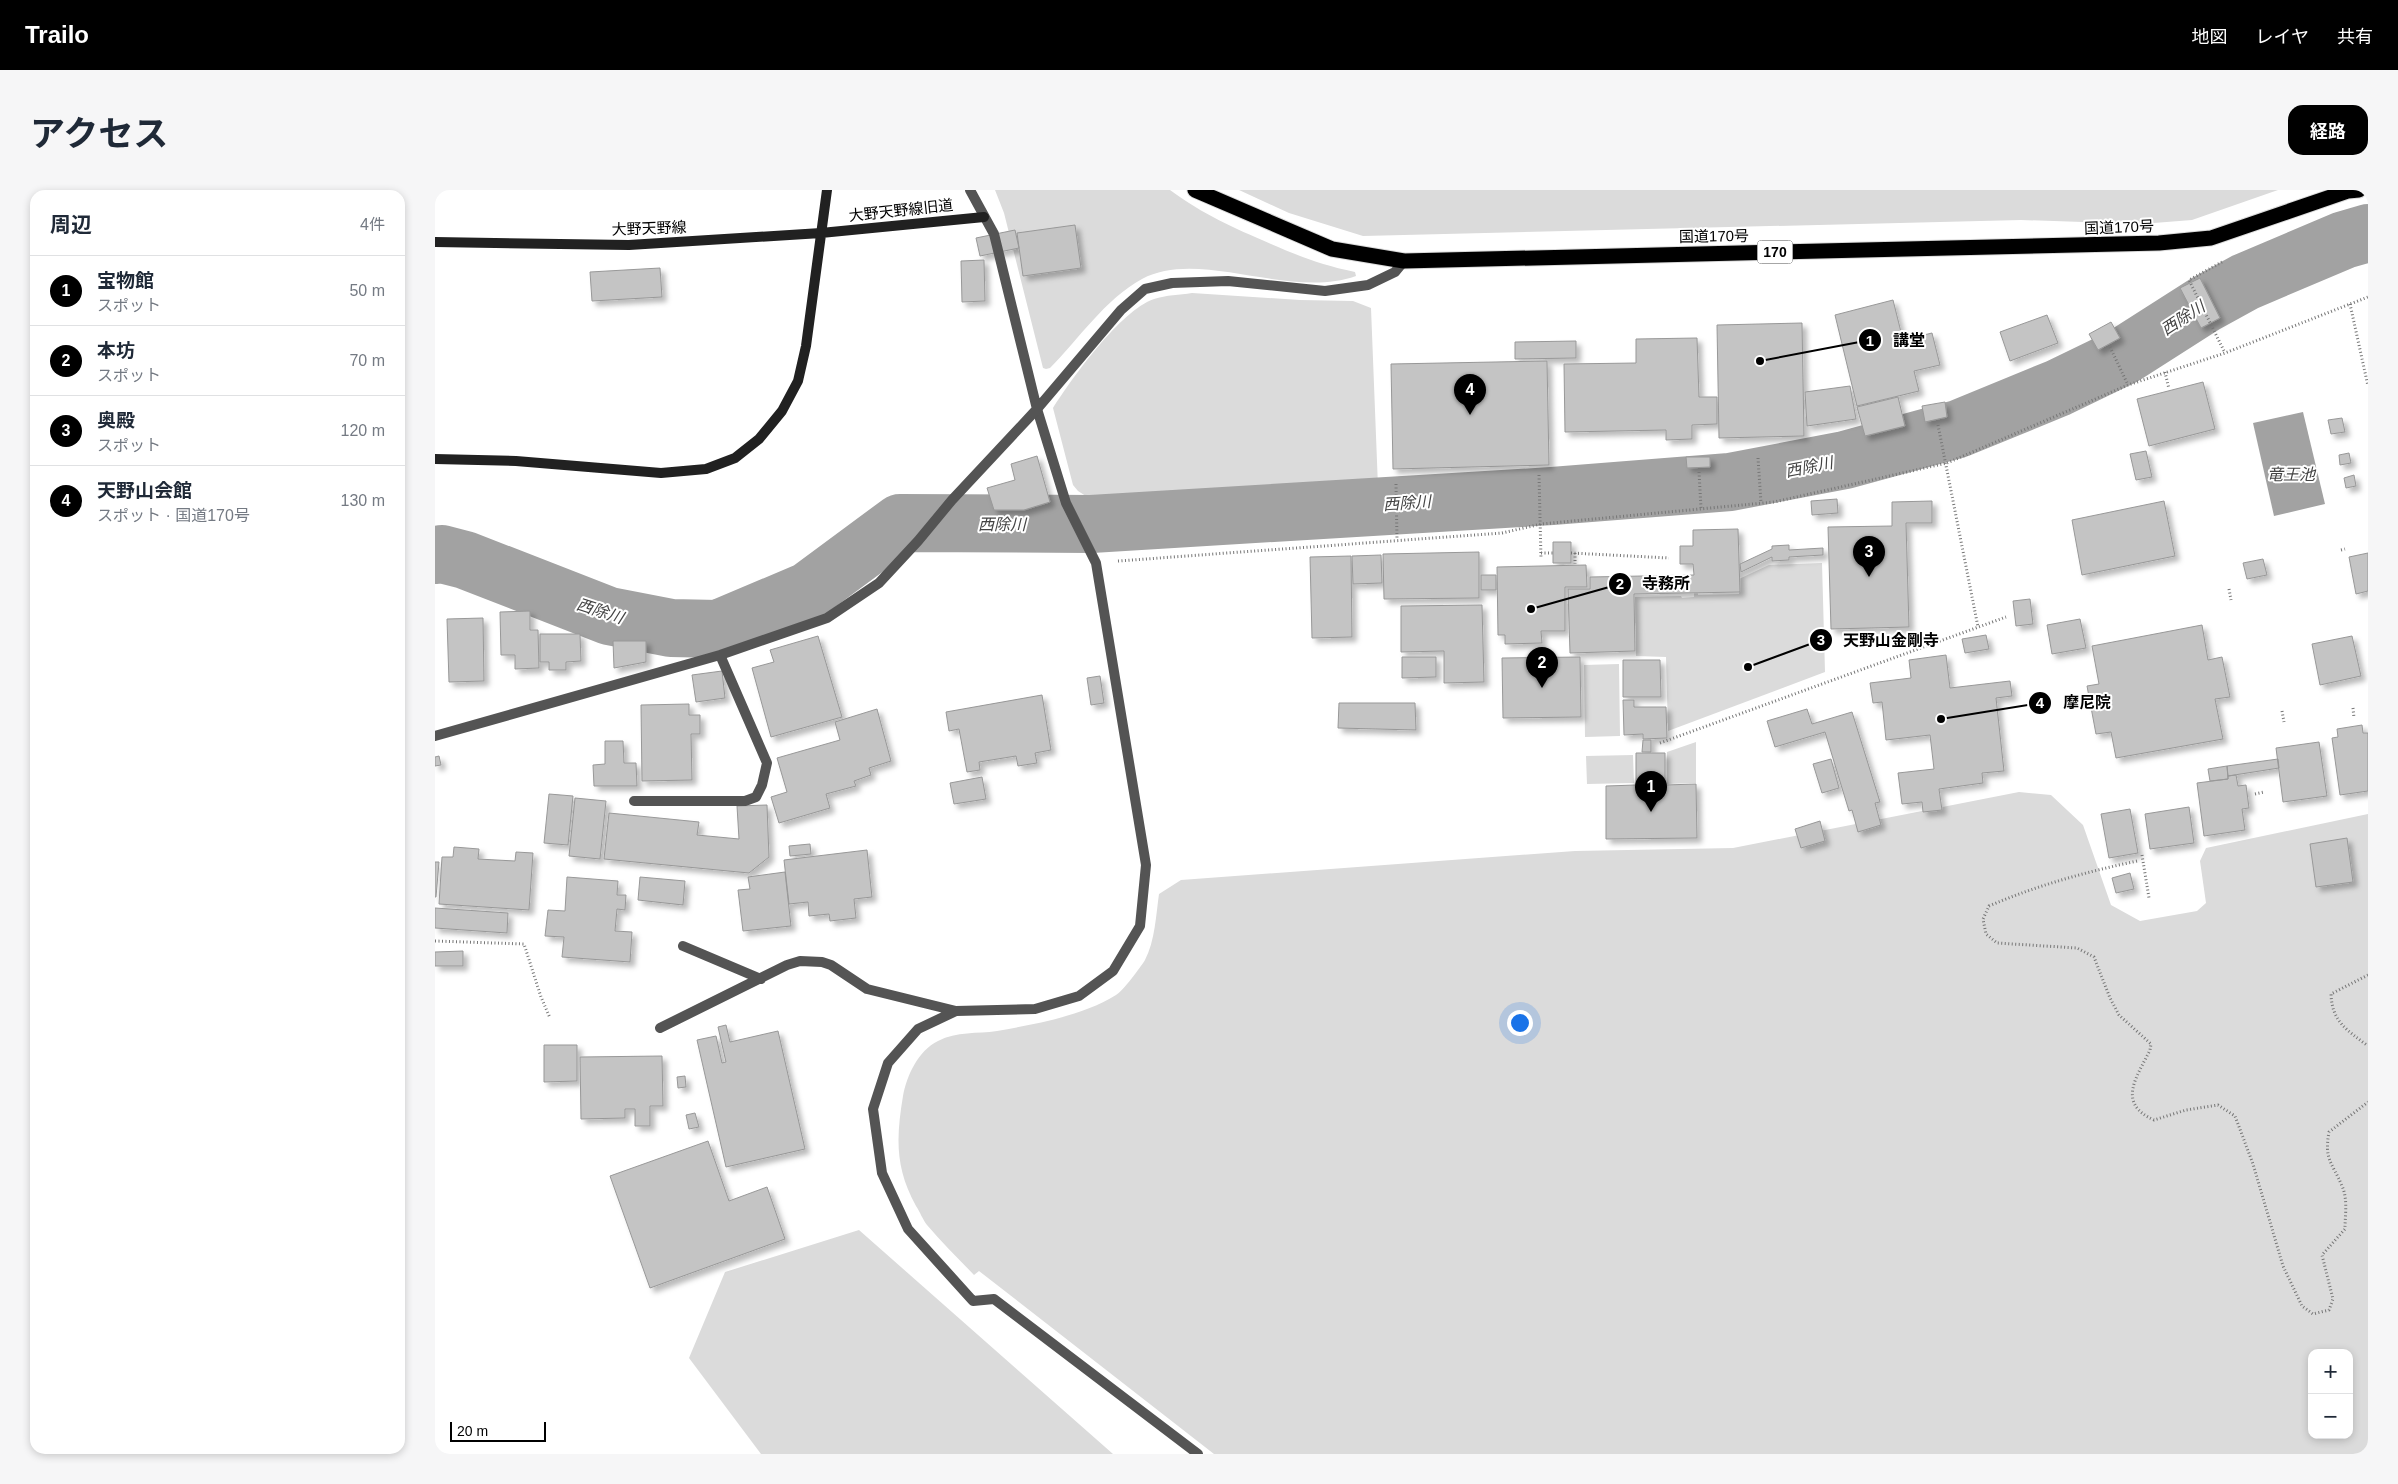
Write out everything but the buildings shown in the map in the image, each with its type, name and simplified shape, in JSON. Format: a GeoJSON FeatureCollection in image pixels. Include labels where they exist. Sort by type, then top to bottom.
{"type":"FeatureCollection","features":[{"type":"Feature","properties":{"kind":"highway","name":"国道170号"},"geometry":{"type":"LineString","coordinates":[[1195,190],[1332,249],[1404,261],[2159,243],[2211,238],[2348,191],[2359,190]]}},
{"type":"Feature","properties":{"kind":"street"},"geometry":{"type":"LineString","coordinates":[[435,459],[516,461],[661,473],[706,469],[735,458],[759,438],[782,411],[798,381],[806,346],[827,190]]}},
{"type":"Feature","properties":{"kind":"street","name":"大野天野線旧道"},"geometry":{"type":"LineString","coordinates":[[821,233],[984,217],[970,190]]}},
{"type":"Feature","properties":{"kind":"street"},"geometry":{"type":"LineString","coordinates":[[660,1028],[787,965],[800,961],[822,962],[831,965],[867,989],[956,1011],[1035,1009],[1079,996],[1113,972],[1140,926],[1146,865],[1096,563],[1066,504],[1037,409],[994,234],[984,217]]}},
{"type":"Feature","properties":{"kind":"street","name":"大野天野線"},"geometry":{"type":"LineString","coordinates":[[435,242],[629,245],[821,233]]}},
{"type":"Feature","properties":{"kind":"street"},"geometry":{"type":"LineString","coordinates":[[435,736],[720,655],[827,618],[879,583],[918,541],[951,500],[1037,409],[1121,310],[1145,289],[1172,283],[1228,281],[1325,291],[1368,285],[1395,272],[1404,261]]}},
{"type":"Feature","properties":{"kind":"street"},"geometry":{"type":"LineString","coordinates":[[634,801],[745,801],[756,797],[762,785],[767,764],[720,655]]}},
{"type":"Feature","properties":{"kind":"street"},"geometry":{"type":"LineString","coordinates":[[683,946],[761,979]]}},
{"type":"Feature","properties":{"kind":"street"},"geometry":{"type":"LineString","coordinates":[[956,1011],[918,1029],[888,1063],[873,1109],[882,1173],[908,1229],[973,1301],[994,1299],[1197,1454]]}},
{"type":"Feature","properties":{"kind":"path"},"geometry":{"type":"LineString","coordinates":[[2225,353],[2189,280],[2229,258]]}},
{"type":"Feature","properties":{"kind":"path"},"geometry":{"type":"LineString","coordinates":[[1096,563],[1502,533],[1541,524],[1761,503],[1947,463],[2127,385],[2225,353],[2368,297]]}},
{"type":"Feature","properties":{"kind":"path"},"geometry":{"type":"LineString","coordinates":[[2350,304],[2368,386]]}},
{"type":"Feature","properties":{"kind":"path"},"geometry":{"type":"LineString","coordinates":[[2110,347],[2127,385]]}},
{"type":"Feature","properties":{"kind":"path"},"geometry":{"type":"LineString","coordinates":[[2165,372],[2169,389]]}},
{"type":"Feature","properties":{"kind":"path"},"geometry":{"type":"LineString","coordinates":[[1938,425],[1978,627]]}},
{"type":"Feature","properties":{"kind":"path"},"geometry":{"type":"LineString","coordinates":[[1758,458],[1761,503]]}},
{"type":"Feature","properties":{"kind":"path"},"geometry":{"type":"LineString","coordinates":[[1699,472],[1701,509]]}},
{"type":"Feature","properties":{"kind":"path"},"geometry":{"type":"LineString","coordinates":[[1539,475],[1541,559]]}},
{"type":"Feature","properties":{"kind":"path"},"geometry":{"type":"LineString","coordinates":[[1396,484],[1397,540]]}},
{"type":"Feature","properties":{"kind":"path"},"geometry":{"type":"LineString","coordinates":[[1541,553],[1553,553]]}},
{"type":"Feature","properties":{"kind":"path"},"geometry":{"type":"LineString","coordinates":[[1575,564],[1573,553],[1669,558]]}},
{"type":"Feature","properties":{"kind":"path"},"geometry":{"type":"LineString","coordinates":[[2229,589],[2231,600]]}},
{"type":"Feature","properties":{"kind":"path"},"geometry":{"type":"LineString","coordinates":[[1660,742],[2006,617]]}},
{"type":"Feature","properties":{"kind":"path"},"geometry":{"type":"LineString","coordinates":[[2353,708],[2354,718]]}},
{"type":"Feature","properties":{"kind":"path"},"geometry":{"type":"LineString","coordinates":[[2282,711],[2284,722]]}},
{"type":"Feature","properties":{"kind":"path"},"geometry":{"type":"LineString","coordinates":[[2255,794],[2264,792]]}},
{"type":"Feature","properties":{"kind":"path"},"geometry":{"type":"LineString","coordinates":[[2142,855],[2149,898]]}},
{"type":"Feature","properties":{"kind":"path"},"geometry":{"type":"LineString","coordinates":[[2137,861],[2073,875],[2033,887],[1989,906],[1983,919],[1985,934],[1997,943],[2077,948],[2094,957],[2110,998],[2119,1015],[2151,1044],[2132,1088],[2131,1099],[2141,1114],[2154,1120],[2186,1110],[2218,1105],[2235,1116],[2253,1164],[2283,1266],[2302,1306],[2313,1314],[2329,1310],[2333,1299],[2321,1255],[2345,1229],[2346,1200],[2343,1187],[2331,1166],[2326,1149],[2329,1132],[2368,1102]]}},
{"type":"Feature","properties":{"kind":"path"},"geometry":{"type":"LineString","coordinates":[[435,941],[524,944],[541,997],[550,1018]]}},
{"type":"Feature","properties":{"kind":"path"},"geometry":{"type":"LineString","coordinates":[[2368,975],[2331,994],[2332,1007],[2341,1025],[2368,1046]]}},
{"type":"Feature","properties":{"kind":"shaded area"},"geometry":{"type":"Polygon","coordinates":[[[995,190],[1170,190],[1207,214],[1244,232],[1302,257],[1355,272],[1356,276],[1330,282],[1302,282],[1218,271],[1190,269],[1165,271],[1142,279],[1116,297],[1061,357],[1050,368],[1046,369],[1043,368],[1004,213],[995,190]]]}},
{"type":"Feature","properties":{"kind":"shaded area"},"geometry":{"type":"Polygon","coordinates":[[[1239,190],[2278,190],[2192,220],[2141,224],[2021,220],[1363,236],[1289,213],[1239,190]]]}},
{"type":"Feature","properties":{"kind":"shaded area"},"geometry":{"type":"Polygon","coordinates":[[[1192,293],[1300,300],[1353,301],[1371,308],[1378,487],[1357,491],[1114,514],[1078,491],[1073,485],[1053,408],[1098,346],[1127,317],[1154,299],[1192,293]]]}},
{"type":"Feature","properties":{"kind":"shaded area"},"geometry":{"type":"Polygon","coordinates":[[[1822,563],[1825,672],[1668,731],[1666,657],[1636,656],[1635,597],[1681,596],[1682,598],[1694,597],[1694,593],[1698,593],[1698,595],[1739,594],[1739,579],[1769,565],[1822,563]]]}},
{"type":"Feature","properties":{"kind":"shaded area"},"geometry":{"type":"Polygon","coordinates":[[[1619,664],[1620,736],[1585,737],[1584,665],[1619,664]]]}},
{"type":"Feature","properties":{"kind":"shaded area"},"geometry":{"type":"Polygon","coordinates":[[[1696,742],[1696,783],[1667,784],[1667,752],[1696,742]]]}},
{"type":"Feature","properties":{"kind":"shaded area"},"geometry":{"type":"Polygon","coordinates":[[[1633,755],[1634,783],[1587,784],[1586,756],[1633,755]]]}},
{"type":"Feature","properties":{"kind":"shaded area"},"geometry":{"type":"Polygon","coordinates":[[[2019,792],[2051,795],[2083,825],[2111,905],[2140,921],[2197,911],[2206,903],[2200,861],[2206,848],[2368,814],[2368,1454],[1214,1454],[979,1271],[974,1275],[927,1225],[916,1206],[904,1179],[901,1166],[899,1126],[907,1080],[919,1057],[931,1045],[945,1038],[967,1033],[997,1031],[1074,1014],[1116,995],[1135,974],[1148,953],[1155,928],[1159,894],[1181,880],[1575,851],[1733,848],[2019,792]]]}},
{"type":"Feature","properties":{"kind":"shaded area"},"geometry":{"type":"Polygon","coordinates":[[[859,1230],[1113,1454],[761,1454],[689,1358],[725,1272],[859,1230]]]}},
{"type":"Feature","properties":{"kind":"water","name":"竜王池"},"geometry":{"type":"Polygon","coordinates":[[[2303,412],[2325,504],[2274,516],[2253,423],[2303,412]]]}},
{"type":"Feature","properties":{"kind":"waterway","name":"西除川"},"geometry":{"type":"LineString","coordinates":[[435,555],[442,554],[465,560],[609,616],[671,628],[718,629],[808,591],[900,523],[1091,524],[1552,496],[1730,482],[1845,460],[1958,429],[2058,388],[2122,357],[2205,304],[2245,282],[2344,240],[2368,233]]}},
{"type":"Feature","properties":{"kind":"place","name":"講堂"},"geometry":{"type":"Point","coordinates":[1760,361]}},
{"type":"Feature","properties":{"kind":"place","name":"天野山会館"},"geometry":{"type":"Point","coordinates":[1470,415]}},
{"type":"Feature","properties":{"kind":"place","name":"奥殿"},"geometry":{"type":"Point","coordinates":[1869,577]}},
{"type":"Feature","properties":{"kind":"place","name":"寺務所"},"geometry":{"type":"Point","coordinates":[1531,609]}},
{"type":"Feature","properties":{"kind":"place","name":"天野山金剛寺"},"geometry":{"type":"Point","coordinates":[1748,667]}},
{"type":"Feature","properties":{"kind":"place","name":"本坊"},"geometry":{"type":"Point","coordinates":[1542,688]}},
{"type":"Feature","properties":{"kind":"place","name":"摩尼院"},"geometry":{"type":"Point","coordinates":[1941,719]}},
{"type":"Feature","properties":{"kind":"place","name":"宝物館"},"geometry":{"type":"Point","coordinates":[1651,812]}}]}
